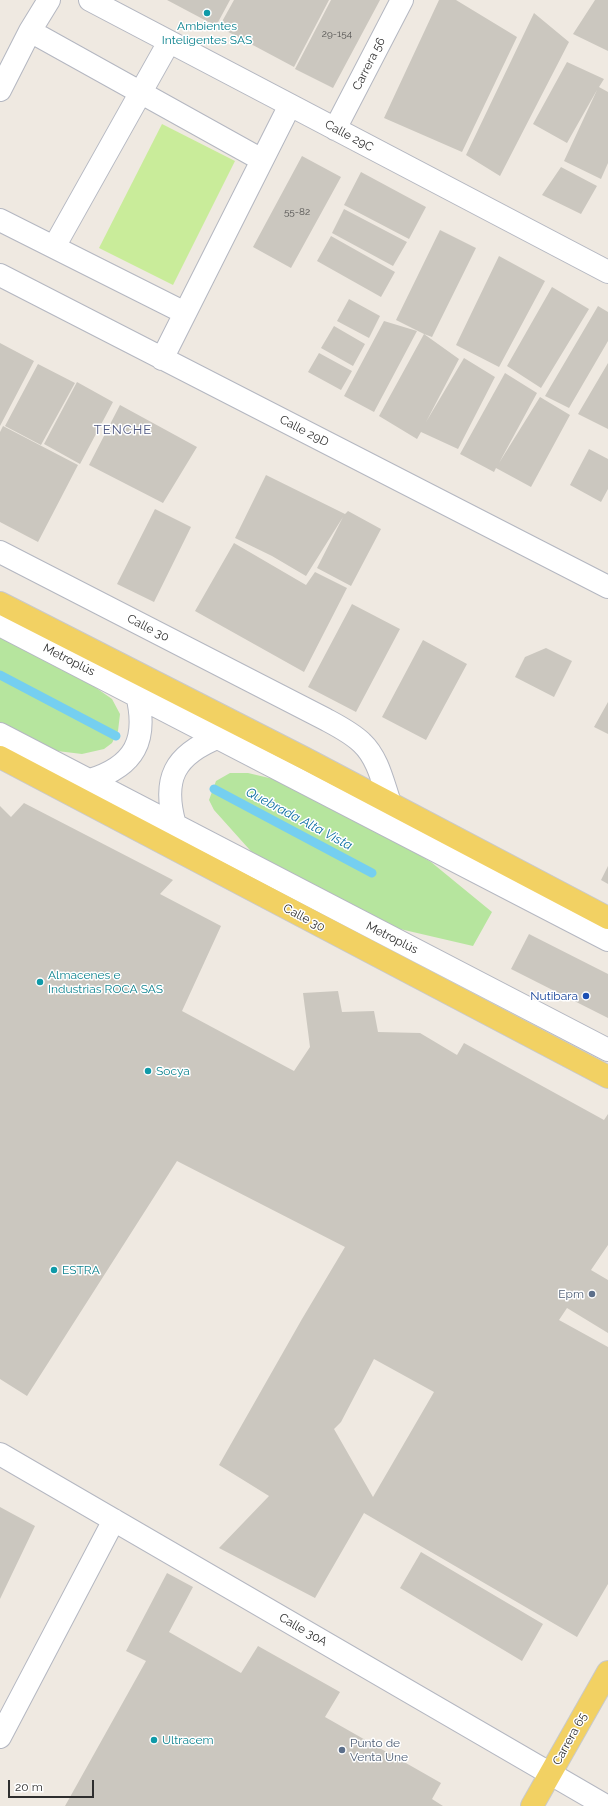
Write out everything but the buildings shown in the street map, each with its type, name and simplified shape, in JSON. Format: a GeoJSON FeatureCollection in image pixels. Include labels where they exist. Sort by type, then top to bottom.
{"type":"FeatureCollection","features":[{"type":"Feature","properties":{"kind":"main road"},"geometry":{"type":"LineString","coordinates":[[0,603],[390,803],[608,918]]}},
{"type":"Feature","properties":{"kind":"main road","name":"Calle 30"},"geometry":{"type":"LineString","coordinates":[[0,757],[608,1077]]}},
{"type":"Feature","properties":{"kind":"main road","name":"Carrera 65"},"geometry":{"type":"LineString","coordinates":[[532,1806],[608,1672]]}},
{"type":"Feature","properties":{"kind":"street"},"geometry":{"type":"LineString","coordinates":[[0,90],[30,31],[48,0]]}},
{"type":"Feature","properties":{"kind":"street","name":"Calle 29C"},"geometry":{"type":"LineString","coordinates":[[90,0],[608,272]]}},
{"type":"Feature","properties":{"kind":"street","name":"Carrera 56"},"geometry":{"type":"LineString","coordinates":[[335,129],[402,0]]}},
{"type":"Feature","properties":{"kind":"street"},"geometry":{"type":"LineString","coordinates":[[30,31],[262,160]]}},
{"type":"Feature","properties":{"kind":"street"},"geometry":{"type":"LineString","coordinates":[[54,247],[169,42]]}},
{"type":"Feature","properties":{"kind":"street"},"geometry":{"type":"LineString","coordinates":[[162,359],[290,105]]}},
{"type":"Feature","properties":{"kind":"street"},"geometry":{"type":"LineString","coordinates":[[0,220],[185,313]]}},
{"type":"Feature","properties":{"kind":"street","name":"Calle 29D"},"geometry":{"type":"LineString","coordinates":[[0,275],[608,587]]}},
{"type":"Feature","properties":{"kind":"street","name":"Calle 30"},"geometry":{"type":"LineString","coordinates":[[0,552],[325,719],[345,731],[362,744],[374,758],[390,803]]}},
{"type":"Feature","properties":{"kind":"street","name":"Metroplús"},"geometry":{"type":"LineString","coordinates":[[0,625],[219,737],[608,940]]}},
{"type":"Feature","properties":{"kind":"street"},"geometry":{"type":"LineString","coordinates":[[90,780],[106,775],[118,768],[130,756],[138,741],[142,724],[141,710],[137,695]]}},
{"type":"Feature","properties":{"kind":"street","name":"Metroplús"},"geometry":{"type":"LineString","coordinates":[[0,734],[608,1050]]}},
{"type":"Feature","properties":{"kind":"street"},"geometry":{"type":"LineString","coordinates":[[176,825],[171,810],[170,796],[172,778],[179,763],[192,751],[219,737]]}},
{"type":"Feature","properties":{"kind":"street","name":"Calle 30A"},"geometry":{"type":"LineString","coordinates":[[0,1454],[606,1806]]}},
{"type":"Feature","properties":{"kind":"street"},"geometry":{"type":"LineString","coordinates":[[0,1737],[114,1520]]}},
{"type":"Feature","properties":{"kind":"green space"},"geometry":{"type":"Polygon","coordinates":[[[162,124],[235,161],[173,285],[99,248],[162,124]]]}},
{"type":"Feature","properties":{"kind":"green space"},"geometry":{"type":"Polygon","coordinates":[[[0,636],[92,685],[112,699],[120,714],[118,731],[112,743],[104,749],[82,754],[49,750],[0,726],[0,636]]]}},
{"type":"Feature","properties":{"kind":"green space"},"geometry":{"type":"Polygon","coordinates":[[[230,773],[248,773],[286,782],[394,840],[431,862],[492,912],[473,946],[387,926],[257,858],[214,810],[209,800],[216,781],[230,773]]]}},
{"type":"Feature","properties":{"kind":"waterway","name":"Quebrada Alta Vista"},"geometry":{"type":"LineString","coordinates":[[0,675],[116,736]]}},
{"type":"Feature","properties":{"kind":"waterway","name":"Quebrada Alta Vista"},"geometry":{"type":"LineString","coordinates":[[214,789],[372,873]]}},
{"type":"Feature","properties":{"kind":"place","name":"Ambientes Inteligentes SAS"},"geometry":{"type":"Point","coordinates":[207,13]}},
{"type":"Feature","properties":{"kind":"place","name":"Almacenes e Industrias ROCA SAS"},"geometry":{"type":"Point","coordinates":[40,982]}},
{"type":"Feature","properties":{"kind":"place","name":"Nutibara"},"geometry":{"type":"Point","coordinates":[586,996]}},
{"type":"Feature","properties":{"kind":"place","name":"Socya"},"geometry":{"type":"Point","coordinates":[148,1071]}},
{"type":"Feature","properties":{"kind":"place","name":"ESTRA"},"geometry":{"type":"Point","coordinates":[54,1270]}},
{"type":"Feature","properties":{"kind":"place","name":"Epm"},"geometry":{"type":"Point","coordinates":[592,1294]}},
{"type":"Feature","properties":{"kind":"place","name":"Ultracem"},"geometry":{"type":"Point","coordinates":[154,1740]}},
{"type":"Feature","properties":{"kind":"place","name":"Punto de Venta Une"},"geometry":{"type":"Point","coordinates":[342,1750]}},
{"type":"Feature","properties":{"kind":"district","name":"TENCHE"},"geometry":{"type":"Point","coordinates":[123,430]}}]}
